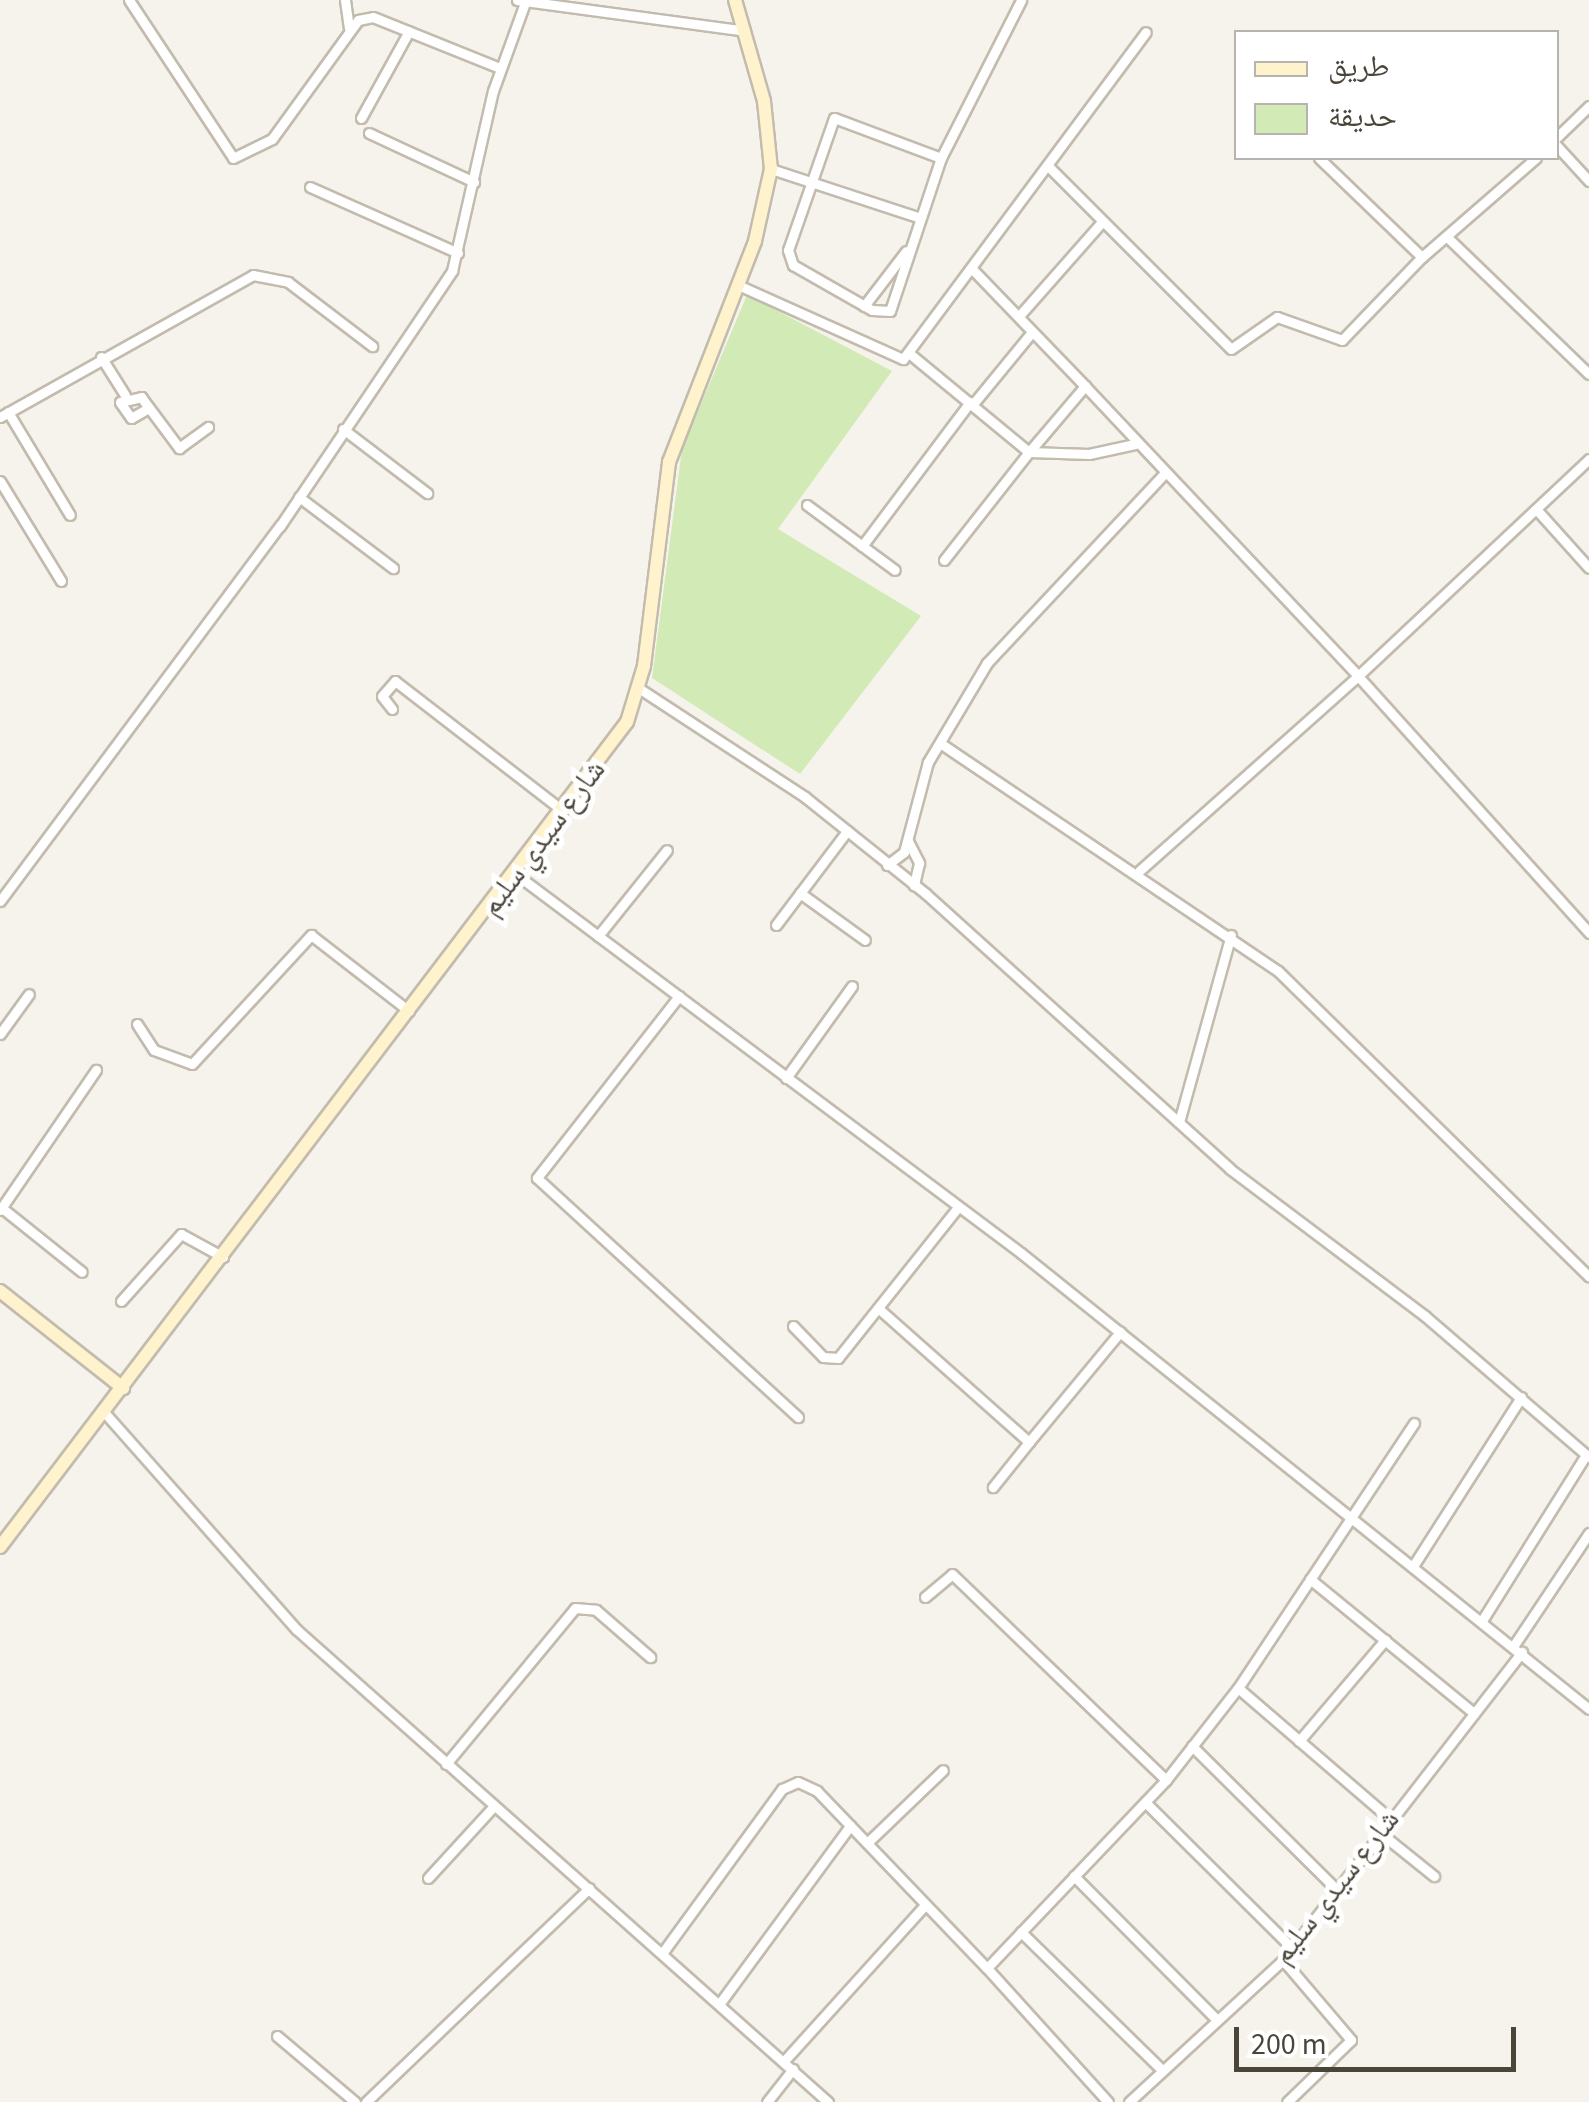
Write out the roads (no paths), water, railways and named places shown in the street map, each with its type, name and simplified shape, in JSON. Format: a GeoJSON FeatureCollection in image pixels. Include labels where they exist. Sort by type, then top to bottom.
{"type":"FeatureCollection","features":[{"type":"Feature","properties":{"kind":"main road","name":"شارع سيدي سليم"},"geometry":{"type":"LineString","coordinates":[[0,1547],[614,744],[640,688],[669,462],[738,285],[772,169],[745,31],[735,0]]}},
{"type":"Feature","properties":{"kind":"main road"},"geometry":{"type":"LineString","coordinates":[[0,1291],[123,1388]]}},
{"type":"Feature","properties":{"kind":"street"},"geometry":{"type":"LineString","coordinates":[[130,0],[234,158],[272,139],[348,28],[373,17],[500,68]]}},
{"type":"Feature","properties":{"kind":"street"},"geometry":{"type":"LineString","coordinates":[[345,0],[348,28]]}},
{"type":"Feature","properties":{"kind":"street"},"geometry":{"type":"LineString","coordinates":[[941,158],[838,116],[810,175],[789,258],[864,306],[890,311],[918,217],[941,158],[1021,0]]}},
{"type":"Feature","properties":{"kind":"street"},"geometry":{"type":"LineString","coordinates":[[0,901],[299,497],[458,254],[500,68],[522,1],[745,31]]}},
{"type":"Feature","properties":{"kind":"street"},"geometry":{"type":"LineString","coordinates":[[361,118],[409,31]]}},
{"type":"Feature","properties":{"kind":"street"},"geometry":{"type":"LineString","coordinates":[[738,285],[897,358],[910,354],[1146,32]]}},
{"type":"Feature","properties":{"kind":"street"},"geometry":{"type":"LineString","coordinates":[[1559,138],[1589,106]]}},
{"type":"Feature","properties":{"kind":"street"},"geometry":{"type":"LineString","coordinates":[[369,133],[474,182]]}},
{"type":"Feature","properties":{"kind":"street"},"geometry":{"type":"LineString","coordinates":[[1559,145],[1589,181]]}},
{"type":"Feature","properties":{"kind":"street"},"geometry":{"type":"LineString","coordinates":[[1321,160],[1422,257]]}},
{"type":"Feature","properties":{"kind":"street"},"geometry":{"type":"LineString","coordinates":[[1049,167],[1232,350],[1277,316],[1342,340],[1422,257],[1534,160]]}},
{"type":"Feature","properties":{"kind":"street"},"geometry":{"type":"LineString","coordinates":[[772,169],[810,175],[918,217]]}},
{"type":"Feature","properties":{"kind":"street"},"geometry":{"type":"LineString","coordinates":[[310,187],[458,254]]}},
{"type":"Feature","properties":{"kind":"street"},"geometry":{"type":"LineString","coordinates":[[1020,316],[1102,222]]}},
{"type":"Feature","properties":{"kind":"street"},"geometry":{"type":"LineString","coordinates":[[1446,237],[1589,374]]}},
{"type":"Feature","properties":{"kind":"street"},"geometry":{"type":"LineString","coordinates":[[864,306],[908,248]]}},
{"type":"Feature","properties":{"kind":"street"},"geometry":{"type":"LineString","coordinates":[[972,269],[1086,386],[1162,475],[1358,676],[1589,933]]}},
{"type":"Feature","properties":{"kind":"street"},"geometry":{"type":"LineString","coordinates":[[70,515],[4,415],[102,357],[253,274],[288,282],[372,346]]}},
{"type":"Feature","properties":{"kind":"street"},"geometry":{"type":"LineString","coordinates":[[862,546],[971,403],[1032,332]]}},
{"type":"Feature","properties":{"kind":"street"},"geometry":{"type":"LineString","coordinates":[[910,354],[1029,452],[1089,454],[1135,444]]}},
{"type":"Feature","properties":{"kind":"street"},"geometry":{"type":"LineString","coordinates":[[102,357],[126,395],[125,416],[145,410]]}},
{"type":"Feature","properties":{"kind":"street"},"geometry":{"type":"LineString","coordinates":[[944,560],[1086,386]]}},
{"type":"Feature","properties":{"kind":"street"},"geometry":{"type":"LineString","coordinates":[[126,395],[141,396],[145,410],[179,448],[208,428]]}},
{"type":"Feature","properties":{"kind":"street"},"geometry":{"type":"LineString","coordinates":[[344,429],[427,493]]}},
{"type":"Feature","properties":{"kind":"street"},"geometry":{"type":"LineString","coordinates":[[1139,871],[1358,676],[1589,459]]}},
{"type":"Feature","properties":{"kind":"street"},"geometry":{"type":"LineString","coordinates":[[888,865],[908,841],[914,796],[940,743],[1001,644],[1162,475]]}},
{"type":"Feature","properties":{"kind":"street"},"geometry":{"type":"LineString","coordinates":[[0,481],[61,581]]}},
{"type":"Feature","properties":{"kind":"street"},"geometry":{"type":"LineString","coordinates":[[299,497],[392,568]]}},
{"type":"Feature","properties":{"kind":"street"},"geometry":{"type":"LineString","coordinates":[[807,505],[895,570]]}},
{"type":"Feature","properties":{"kind":"street"},"geometry":{"type":"LineString","coordinates":[[1536,509],[1589,568]]}},
{"type":"Feature","properties":{"kind":"street"},"geometry":{"type":"LineString","coordinates":[[392,709],[382,696],[395,680],[563,811]]}},
{"type":"Feature","properties":{"kind":"street"},"geometry":{"type":"LineString","coordinates":[[640,688],[847,831],[914,885],[1179,1122],[1522,1397],[1588,1456],[1483,1618]]}},
{"type":"Feature","properties":{"kind":"street"},"geometry":{"type":"LineString","coordinates":[[940,743],[1139,871],[1231,936],[1447,1129],[1589,1277]]}},
{"type":"Feature","properties":{"kind":"street"},"geometry":{"type":"LineString","coordinates":[[776,925],[847,831]]}},
{"type":"Feature","properties":{"kind":"street"},"geometry":{"type":"LineString","coordinates":[[908,841],[920,862],[914,885]]}},
{"type":"Feature","properties":{"kind":"street"},"geometry":{"type":"LineString","coordinates":[[598,936],[668,850]]}},
{"type":"Feature","properties":{"kind":"street"},"geometry":{"type":"LineString","coordinates":[[517,875],[1120,1332],[1415,1562],[1589,1709]]}},
{"type":"Feature","properties":{"kind":"street"},"geometry":{"type":"LineString","coordinates":[[800,893],[865,940]]}},
{"type":"Feature","properties":{"kind":"street"},"geometry":{"type":"LineString","coordinates":[[137,1024],[154,1050],[192,1064],[311,935],[411,1013]]}},
{"type":"Feature","properties":{"kind":"street"},"geometry":{"type":"LineString","coordinates":[[1179,1122],[1231,936]]}},
{"type":"Feature","properties":{"kind":"street"},"geometry":{"type":"LineString","coordinates":[[786,1078],[852,986]]}},
{"type":"Feature","properties":{"kind":"street"},"geometry":{"type":"LineString","coordinates":[[0,1034],[29,994]]}},
{"type":"Feature","properties":{"kind":"street"},"geometry":{"type":"LineString","coordinates":[[680,996],[536,1174],[798,1417]]}},
{"type":"Feature","properties":{"kind":"street"},"geometry":{"type":"LineString","coordinates":[[82,1272],[1,1209],[96,1070]]}},
{"type":"Feature","properties":{"kind":"street"},"geometry":{"type":"LineString","coordinates":[[794,1326],[835,1360],[958,1207]]}},
{"type":"Feature","properties":{"kind":"street"},"geometry":{"type":"LineString","coordinates":[[120,1301],[181,1234],[223,1258]]}},
{"type":"Feature","properties":{"kind":"street"},"geometry":{"type":"LineString","coordinates":[[878,1308],[1029,1442]]}},
{"type":"Feature","properties":{"kind":"street"},"geometry":{"type":"LineString","coordinates":[[993,1487],[1120,1332]]}},
{"type":"Feature","properties":{"kind":"street"},"geometry":{"type":"LineString","coordinates":[[1415,1562],[1522,1397]]}},
{"type":"Feature","properties":{"kind":"street"},"geometry":{"type":"LineString","coordinates":[[104,1412],[296,1628],[828,2102]]}},
{"type":"Feature","properties":{"kind":"street"},"geometry":{"type":"LineString","coordinates":[[986,1968],[1166,1780],[1238,1688],[1414,1424]]}},
{"type":"Feature","properties":{"kind":"street","name":"شارع سيدي سليم"},"geometry":{"type":"LineString","coordinates":[[1128,2102],[1283,1960],[1334,1887],[1474,1713],[1589,1533]]}},
{"type":"Feature","properties":{"kind":"street"},"geometry":{"type":"LineString","coordinates":[[924,1596],[952,1574],[1166,1780]]}},
{"type":"Feature","properties":{"kind":"street"},"geometry":{"type":"LineString","coordinates":[[1310,1579],[1474,1713]]}},
{"type":"Feature","properties":{"kind":"street"},"geometry":{"type":"LineString","coordinates":[[446,1764],[576,1608],[596,1610],[650,1657]]}},
{"type":"Feature","properties":{"kind":"street"},"geometry":{"type":"LineString","coordinates":[[1299,1740],[1386,1640]]}},
{"type":"Feature","properties":{"kind":"street"},"geometry":{"type":"LineString","coordinates":[[1238,1688],[1389,1818]]}},
{"type":"Feature","properties":{"kind":"street"},"geometry":{"type":"LineString","coordinates":[[1192,1746],[1334,1887]]}},
{"type":"Feature","properties":{"kind":"street"},"geometry":{"type":"LineString","coordinates":[[867,1844],[943,1770]]}},
{"type":"Feature","properties":{"kind":"street"},"geometry":{"type":"LineString","coordinates":[[664,1952],[789,1783],[818,1791],[1108,2102]]}},
{"type":"Feature","properties":{"kind":"street"},"geometry":{"type":"LineString","coordinates":[[1145,1802],[1292,1948]]}},
{"type":"Feature","properties":{"kind":"street"},"geometry":{"type":"LineString","coordinates":[[428,1878],[494,1806]]}},
{"type":"Feature","properties":{"kind":"street"},"geometry":{"type":"LineString","coordinates":[[720,2003],[850,1826]]}},
{"type":"Feature","properties":{"kind":"street"},"geometry":{"type":"LineString","coordinates":[[1378,1831],[1434,1876]]}},
{"type":"Feature","properties":{"kind":"street"},"geometry":{"type":"LineString","coordinates":[[1074,1876],[1217,2020]]}},
{"type":"Feature","properties":{"kind":"street"},"geometry":{"type":"LineString","coordinates":[[366,2102],[589,1888]]}},
{"type":"Feature","properties":{"kind":"street"},"geometry":{"type":"LineString","coordinates":[[784,2061],[925,1904]]}},
{"type":"Feature","properties":{"kind":"street"},"geometry":{"type":"LineString","coordinates":[[1021,1932],[1162,2070]]}},
{"type":"Feature","properties":{"kind":"street"},"geometry":{"type":"LineString","coordinates":[[1283,1960],[1351,2040],[1287,2102]]}},
{"type":"Feature","properties":{"kind":"street"},"geometry":{"type":"LineString","coordinates":[[277,2036],[355,2102]]}},
{"type":"Feature","properties":{"kind":"street"},"geometry":{"type":"LineString","coordinates":[[767,2102],[793,2070]]}}]}
